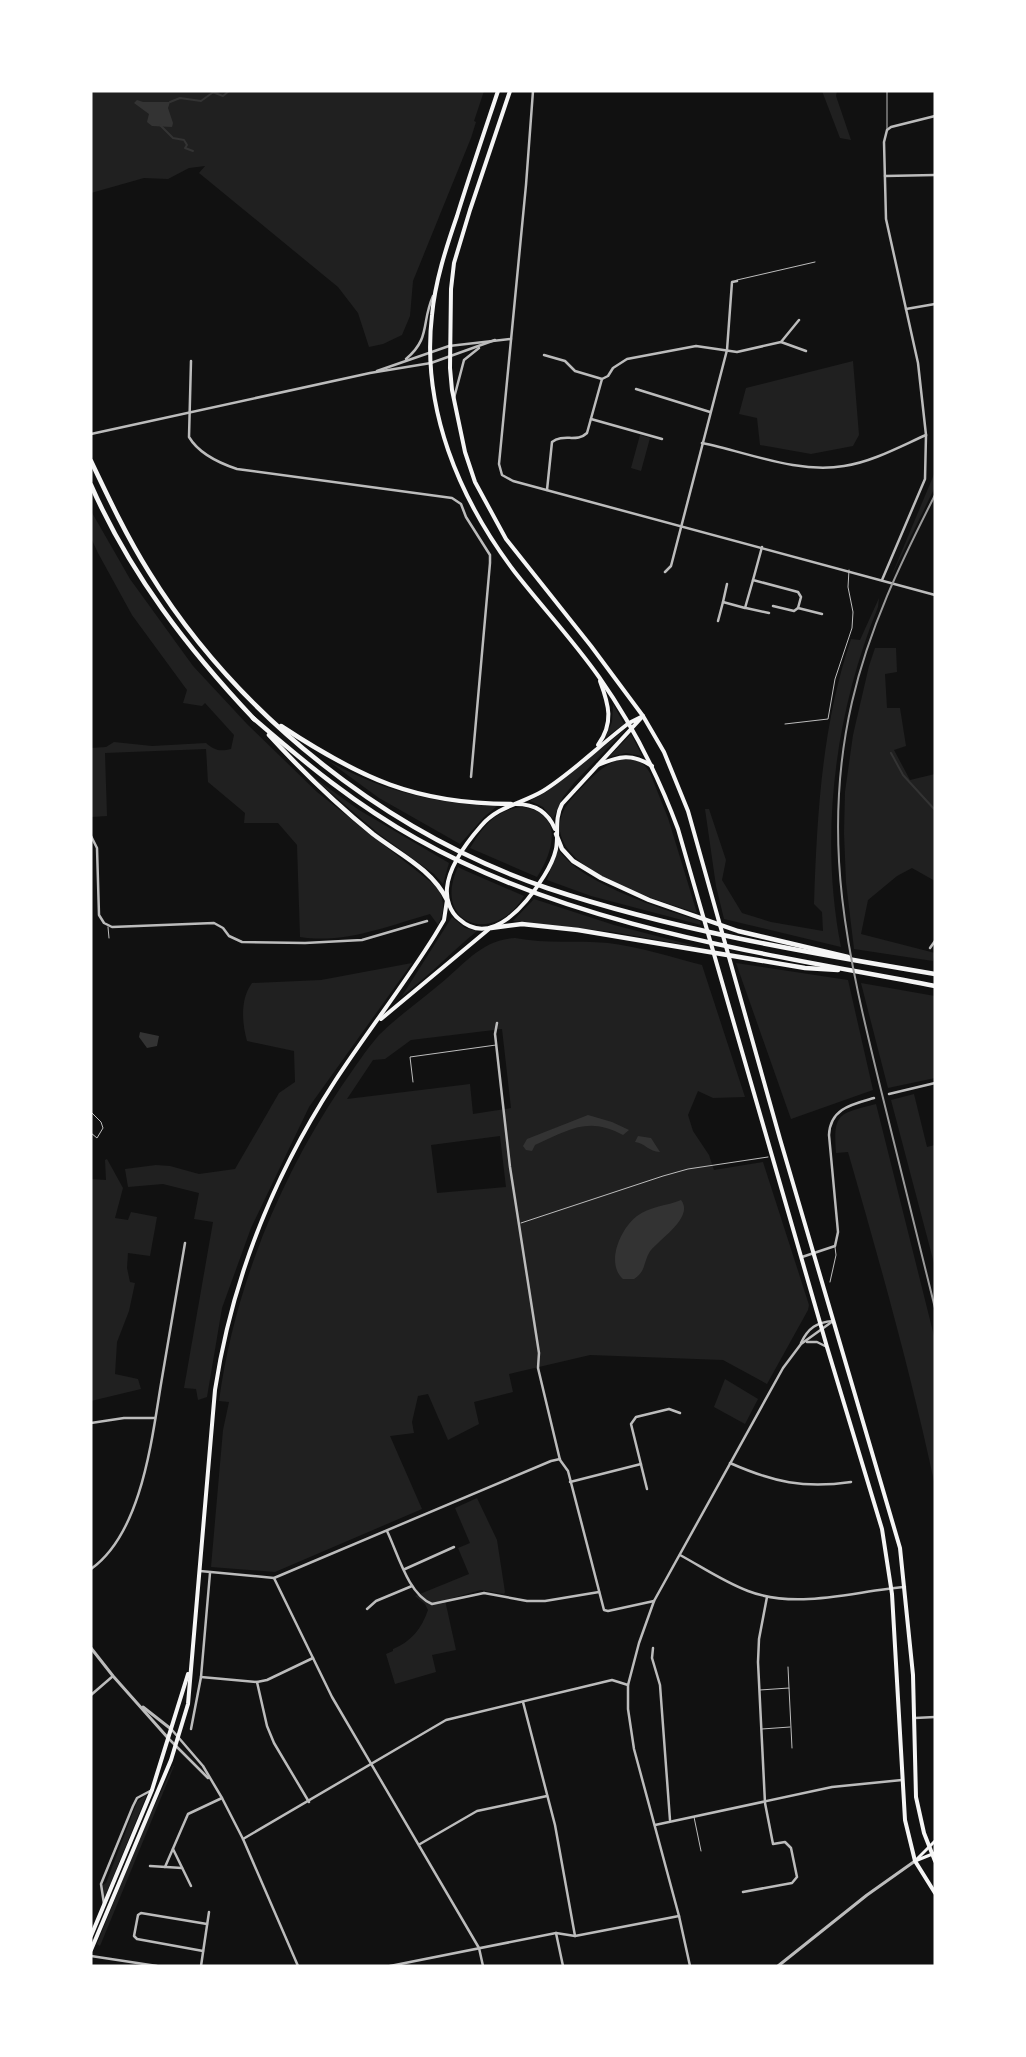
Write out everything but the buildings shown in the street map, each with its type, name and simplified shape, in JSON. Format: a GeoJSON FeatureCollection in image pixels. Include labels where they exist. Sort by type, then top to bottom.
{"type":"FeatureCollection","features":[{"type":"Feature","properties":{"kind":"highway"},"geometry":{"type":"LineString","coordinates":[[91,461],[127,535],[165,596],[202,645],[268,717],[330,771],[405,821],[449,845],[546,887],[707,933],[935,974]]}},
{"type":"Feature","properties":{"kind":"highway"},"geometry":{"type":"LineString","coordinates":[[91,485],[116,535],[155,600],[188,645],[306,775],[373,834],[435,880],[447,900]]}},
{"type":"Feature","properties":{"kind":"highway"},"geometry":{"type":"LineString","coordinates":[[268,717],[334,760],[383,783],[423,796],[465,802],[511,804]]}},
{"type":"Feature","properties":{"kind":"highway"},"geometry":{"type":"LineString","coordinates":[[253,718],[307,766],[362,805],[418,840],[538,895],[705,942],[935,986]]}},
{"type":"Feature","properties":{"kind":"highway"},"geometry":{"type":"LineString","coordinates":[[556,834],[562,850],[573,861],[601,878],[649,900],[738,931],[833,952],[871,963]]}},
{"type":"Feature","properties":{"kind":"highway"},"geometry":{"type":"LineString","coordinates":[[491,928],[522,924],[578,930],[805,968],[860,972]]}},
{"type":"Feature","properties":{"kind":"main road"},"geometry":{"type":"LineString","coordinates":[[498,91],[450,236],[436,290],[432,315],[431,352],[435,402],[452,462],[470,502],[498,549],[598,675],[629,723],[652,766],[678,829],[827,1347],[882,1529],[892,1588],[905,1820],[915,1861],[935,1893]]}},
{"type":"Feature","properties":{"kind":"main road"},"geometry":{"type":"LineString","coordinates":[[510,91],[454,263],[449,346],[453,399],[465,452],[493,519],[522,562],[591,646],[643,716],[664,752],[680,789],[900,1548],[905,1587],[915,1718],[916,1797],[928,1846],[935,1861]]}},
{"type":"Feature","properties":{"kind":"main road"},"geometry":{"type":"LineString","coordinates":[[595,749],[606,732],[610,717],[608,701],[598,675]]}},
{"type":"Feature","properties":{"kind":"main road"},"geometry":{"type":"LineString","coordinates":[[91,1950],[176,1746],[188,1704],[189,1670],[215,1390],[223,1344],[243,1271],[268,1203],[301,1138],[335,1081],[377,1023],[442,924],[447,900],[447,888],[454,867],[467,844],[486,820],[500,809],[544,790],[629,723],[643,716]]}},
{"type":"Feature","properties":{"kind":"main road"},"geometry":{"type":"LineString","coordinates":[[377,1023],[491,928],[513,915],[528,900],[544,877],[556,849],[557,816],[562,804],[643,716]]}},
{"type":"Feature","properties":{"kind":"main road"},"geometry":{"type":"LineString","coordinates":[[596,766],[628,756],[640,759],[652,766]]}},
{"type":"Feature","properties":{"kind":"main road"},"geometry":{"type":"LineString","coordinates":[[511,804],[530,805],[540,810],[550,820],[556,834]]}},
{"type":"Feature","properties":{"kind":"main road"},"geometry":{"type":"LineString","coordinates":[[447,900],[454,915],[462,922],[473,927],[491,928]]}},
{"type":"Feature","properties":{"kind":"main road"},"geometry":{"type":"LineString","coordinates":[[91,1936],[152,1790],[189,1670]]}},
{"type":"Feature","properties":{"kind":"main road"},"geometry":{"type":"LineString","coordinates":[[915,1861],[935,1841]]}},
{"type":"Feature","properties":{"kind":"main road"},"geometry":{"type":"LineString","coordinates":[[915,1861],[933,1854]]}},
{"type":"Feature","properties":{"kind":"street"},"geometry":{"type":"LineString","coordinates":[[533,91],[500,464],[502,475],[513,481],[849,570],[935,595]]}},
{"type":"Feature","properties":{"kind":"street"},"geometry":{"type":"LineString","coordinates":[[882,580],[925,479],[926,435],[918,363],[886,219],[884,142],[887,130],[897,125],[935,116]]}},
{"type":"Feature","properties":{"kind":"street"},"geometry":{"type":"LineString","coordinates":[[885,176],[935,175]]}},
{"type":"Feature","properties":{"kind":"street"},"geometry":{"type":"LineString","coordinates":[[666,572],[671,566],[727,350],[732,282],[737,280]]}},
{"type":"Feature","properties":{"kind":"street"},"geometry":{"type":"LineString","coordinates":[[404,362],[416,351],[423,340],[428,307],[436,290]]}},
{"type":"Feature","properties":{"kind":"street"},"geometry":{"type":"LineString","coordinates":[[906,309],[935,304]]}},
{"type":"Feature","properties":{"kind":"street"},"geometry":{"type":"LineString","coordinates":[[781,342],[799,320]]}},
{"type":"Feature","properties":{"kind":"street"},"geometry":{"type":"LineString","coordinates":[[370,374],[449,346],[511,339]]}},
{"type":"Feature","properties":{"kind":"street"},"geometry":{"type":"LineString","coordinates":[[91,434],[370,374],[431,363],[480,347],[495,340]]}},
{"type":"Feature","properties":{"kind":"street"},"geometry":{"type":"LineString","coordinates":[[544,356],[565,361],[575,371],[602,379],[608,376],[613,368],[627,359],[696,346],[737,352],[781,342],[806,351]]}},
{"type":"Feature","properties":{"kind":"street"},"geometry":{"type":"LineString","coordinates":[[453,399],[457,392],[457,380],[464,360],[480,347]]}},
{"type":"Feature","properties":{"kind":"street"},"geometry":{"type":"LineString","coordinates":[[191,360],[189,437],[193,444],[220,464],[237,469],[452,498],[461,504],[466,517],[490,556],[471,777]]}},
{"type":"Feature","properties":{"kind":"street"},"geometry":{"type":"LineString","coordinates":[[547,490],[552,442],[561,437],[583,436],[591,419],[602,379]]}},
{"type":"Feature","properties":{"kind":"street"},"geometry":{"type":"LineString","coordinates":[[636,389],[710,412]]}},
{"type":"Feature","properties":{"kind":"street"},"geometry":{"type":"LineString","coordinates":[[591,419],[662,439]]}},
{"type":"Feature","properties":{"kind":"street"},"geometry":{"type":"LineString","coordinates":[[702,443],[784,463],[818,468],[845,466],[926,435]]}},
{"type":"Feature","properties":{"kind":"street"},"geometry":{"type":"LineString","coordinates":[[745,608],[762,547]]}},
{"type":"Feature","properties":{"kind":"street"},"geometry":{"type":"LineString","coordinates":[[753,580],[797,591],[801,597],[798,608]]}},
{"type":"Feature","properties":{"kind":"street"},"geometry":{"type":"LineString","coordinates":[[718,621],[727,584]]}},
{"type":"Feature","properties":{"kind":"street"},"geometry":{"type":"LineString","coordinates":[[723,602],[769,613]]}},
{"type":"Feature","properties":{"kind":"street"},"geometry":{"type":"LineString","coordinates":[[773,606],[794,611],[798,608],[822,614]]}},
{"type":"Feature","properties":{"kind":"street"},"geometry":{"type":"LineString","coordinates":[[91,836],[97,848],[99,914],[107,926],[214,923],[223,928],[229,936],[242,942],[305,943],[362,940],[427,922]]}},
{"type":"Feature","properties":{"kind":"street"},"geometry":{"type":"LineString","coordinates":[[930,948],[935,941]]}},
{"type":"Feature","properties":{"kind":"street"},"geometry":{"type":"LineString","coordinates":[[498,1023],[496,1044],[519,1224],[539,1353],[538,1368],[560,1460],[566,1466],[604,1610],[608,1611],[654,1601]]}},
{"type":"Feature","properties":{"kind":"street"},"geometry":{"type":"LineString","coordinates":[[889,1094],[935,1083]]}},
{"type":"Feature","properties":{"kind":"street"},"geometry":{"type":"LineString","coordinates":[[802,1257],[814,1255],[835,1246],[838,1232],[829,1135],[832,1121],[844,1108],[874,1098]]}},
{"type":"Feature","properties":{"kind":"street"},"geometry":{"type":"LineString","coordinates":[[91,1569],[119,1536],[134,1507],[146,1468],[185,1243]]}},
{"type":"Feature","properties":{"kind":"street"},"geometry":{"type":"LineString","coordinates":[[690,1966],[679,1916],[634,1749],[628,1709],[628,1685],[639,1643],[654,1601],[783,1368],[808,1332],[820,1322],[834,1320]]}},
{"type":"Feature","properties":{"kind":"street"},"geometry":{"type":"LineString","coordinates":[[801,1344],[823,1330],[834,1320]]}},
{"type":"Feature","properties":{"kind":"street"},"geometry":{"type":"LineString","coordinates":[[805,1342],[817,1342],[827,1347]]}},
{"type":"Feature","properties":{"kind":"street"},"geometry":{"type":"LineString","coordinates":[[647,1489],[631,1424],[636,1417],[669,1409],[680,1412]]}},
{"type":"Feature","properties":{"kind":"street"},"geometry":{"type":"LineString","coordinates":[[91,1423],[124,1418],[155,1418]]}},
{"type":"Feature","properties":{"kind":"street"},"geometry":{"type":"LineString","coordinates":[[198,1571],[274,1578],[551,1461],[560,1460]]}},
{"type":"Feature","properties":{"kind":"street"},"geometry":{"type":"LineString","coordinates":[[730,1463],[754,1473],[796,1484],[820,1486],[851,1482]]}},
{"type":"Feature","properties":{"kind":"street"},"geometry":{"type":"LineString","coordinates":[[570,1482],[641,1464]]}},
{"type":"Feature","properties":{"kind":"street"},"geometry":{"type":"LineString","coordinates":[[387,1531],[412,1586],[424,1600],[440,1604],[484,1593],[527,1601],[545,1602],[599,1592]]}},
{"type":"Feature","properties":{"kind":"street"},"geometry":{"type":"LineString","coordinates":[[405,1569],[454,1547]]}},
{"type":"Feature","properties":{"kind":"street"},"geometry":{"type":"LineString","coordinates":[[680,1554],[738,1587],[767,1597],[806,1599],[905,1587]]}},
{"type":"Feature","properties":{"kind":"street"},"geometry":{"type":"LineString","coordinates":[[191,1729],[201,1678],[210,1572]]}},
{"type":"Feature","properties":{"kind":"street"},"geometry":{"type":"LineString","coordinates":[[274,1578],[332,1697],[420,1844],[479,1948],[483,1966]]}},
{"type":"Feature","properties":{"kind":"street"},"geometry":{"type":"LineString","coordinates":[[367,1609],[376,1602],[412,1586]]}},
{"type":"Feature","properties":{"kind":"street"},"geometry":{"type":"LineString","coordinates":[[743,1892],[792,1883],[797,1877],[791,1848],[786,1842],[773,1844],[765,1803],[759,1690],[759,1639],[767,1597]]}},
{"type":"Feature","properties":{"kind":"street"},"geometry":{"type":"LineString","coordinates":[[91,1648],[113,1676],[142,1706],[169,1739],[209,1779]]}},
{"type":"Feature","properties":{"kind":"street"},"geometry":{"type":"LineString","coordinates":[[653,1648],[652,1658],[660,1686],[664,1724],[670,1820]]}},
{"type":"Feature","properties":{"kind":"street"},"geometry":{"type":"LineString","coordinates":[[201,1678],[257,1682],[267,1680],[313,1658]]}},
{"type":"Feature","properties":{"kind":"street"},"geometry":{"type":"LineString","coordinates":[[91,1695],[113,1676]]}},
{"type":"Feature","properties":{"kind":"street"},"geometry":{"type":"LineString","coordinates":[[243,1840],[446,1720],[612,1680],[628,1685]]}},
{"type":"Feature","properties":{"kind":"street"},"geometry":{"type":"LineString","coordinates":[[257,1682],[274,1743],[309,1802]]}},
{"type":"Feature","properties":{"kind":"street"},"geometry":{"type":"LineString","coordinates":[[523,1702],[555,1825],[575,1936]]}},
{"type":"Feature","properties":{"kind":"street"},"geometry":{"type":"LineString","coordinates":[[142,1706],[172,1730],[203,1766],[243,1840],[298,1966]]}},
{"type":"Feature","properties":{"kind":"street"},"geometry":{"type":"LineString","coordinates":[[915,1718],[935,1716]]}},
{"type":"Feature","properties":{"kind":"street"},"geometry":{"type":"LineString","coordinates":[[655,1825],[670,1820],[765,1803],[832,1787],[902,1780]]}},
{"type":"Feature","properties":{"kind":"street"},"geometry":{"type":"LineString","coordinates":[[104,1905],[101,1884],[132,1806],[137,1798],[152,1790]]}},
{"type":"Feature","properties":{"kind":"street"},"geometry":{"type":"LineString","coordinates":[[420,1844],[477,1811],[547,1796]]}},
{"type":"Feature","properties":{"kind":"street"},"geometry":{"type":"LineString","coordinates":[[165,1867],[188,1814],[222,1798]]}},
{"type":"Feature","properties":{"kind":"street"},"geometry":{"type":"LineString","coordinates":[[173,1849],[191,1886]]}},
{"type":"Feature","properties":{"kind":"street"},"geometry":{"type":"LineString","coordinates":[[778,1966],[867,1895],[915,1861]]}},
{"type":"Feature","properties":{"kind":"street"},"geometry":{"type":"LineString","coordinates":[[150,1866],[182,1868]]}},
{"type":"Feature","properties":{"kind":"street"},"geometry":{"type":"LineString","coordinates":[[200,1966],[209,1912]]}},
{"type":"Feature","properties":{"kind":"street"},"geometry":{"type":"LineString","coordinates":[[203,1951],[137,1939],[134,1936],[138,1915],[141,1913],[207,1924]]}},
{"type":"Feature","properties":{"kind":"street"},"geometry":{"type":"LineString","coordinates":[[390,1966],[556,1933],[575,1936],[679,1916]]}},
{"type":"Feature","properties":{"kind":"street"},"geometry":{"type":"LineString","coordinates":[[556,1933],[563,1966]]}},
{"type":"Feature","properties":{"kind":"street"},"geometry":{"type":"LineString","coordinates":[[91,1956],[157,1966]]}},
{"type":"Feature","properties":{"kind":"lane"},"geometry":{"type":"LineString","coordinates":[[887,91],[887,130]]}},
{"type":"Feature","properties":{"kind":"lane"},"geometry":{"type":"LineString","coordinates":[[737,280],[815,262]]}},
{"type":"Feature","properties":{"kind":"lane"},"geometry":{"type":"LineString","coordinates":[[786,724],[828,719],[835,679],[852,628],[853,612],[848,587],[849,570]]}},
{"type":"Feature","properties":{"kind":"lane"},"geometry":{"type":"LineString","coordinates":[[107,926],[109,938]]}},
{"type":"Feature","properties":{"kind":"lane"},"geometry":{"type":"LineString","coordinates":[[413,1082],[410,1057],[496,1044]]}},
{"type":"Feature","properties":{"kind":"lane"},"geometry":{"type":"LineString","coordinates":[[91,1112],[103,1125],[102,1131],[96,1138],[91,1133]]}},
{"type":"Feature","properties":{"kind":"lane"},"geometry":{"type":"LineString","coordinates":[[519,1224],[688,1169],[768,1157]]}},
{"type":"Feature","properties":{"kind":"lane"},"geometry":{"type":"LineString","coordinates":[[830,1282],[836,1255],[835,1246]]}},
{"type":"Feature","properties":{"kind":"lane"},"geometry":{"type":"LineString","coordinates":[[788,1667],[792,1748]]}},
{"type":"Feature","properties":{"kind":"lane"},"geometry":{"type":"LineString","coordinates":[[759,1690],[789,1688]]}},
{"type":"Feature","properties":{"kind":"lane"},"geometry":{"type":"LineString","coordinates":[[761,1729],[791,1727]]}},
{"type":"Feature","properties":{"kind":"lane"},"geometry":{"type":"LineString","coordinates":[[694,1816],[701,1851]]}},
{"type":"Feature","properties":{"kind":"shaded area"},"geometry":{"type":"Polygon","coordinates":[[[91,91],[484,91],[474,121],[476,122],[471,138],[413,281],[410,316],[402,335],[383,344],[369,347],[358,313],[338,287],[199,173],[205,166],[189,168],[168,179],[144,178],[91,193],[91,91]]]}},
{"type":"Feature","properties":{"kind":"shaded area"},"geometry":{"type":"Polygon","coordinates":[[[822,91],[837,91],[836,96],[851,140],[840,138],[822,91]]]}},
{"type":"Feature","properties":{"kind":"shaded area"},"geometry":{"type":"Polygon","coordinates":[[[137,100],[143,102],[170,102],[168,108],[173,123],[172,127],[152,126],[147,122],[149,114],[134,103],[137,100]]]}},
{"type":"Feature","properties":{"kind":"shaded area"},"geometry":{"type":"Polygon","coordinates":[[[853,361],[859,435],[853,446],[811,454],[760,445],[757,418],[739,414],[746,388],[853,361]]]}},
{"type":"Feature","properties":{"kind":"shaded area"},"geometry":{"type":"Polygon","coordinates":[[[640,435],[650,438],[641,471],[631,468],[640,435]]]}},
{"type":"Feature","properties":{"kind":"shaded area"},"geometry":{"type":"Polygon","coordinates":[[[935,472],[935,487],[891,577],[935,472]]]}},
{"type":"Feature","properties":{"kind":"shaded area"},"geometry":{"type":"Polygon","coordinates":[[[91,511],[130,579],[193,666],[247,724],[317,792],[437,887],[442,897],[443,906],[438,925],[430,914],[350,936],[317,939],[300,937],[297,845],[278,823],[244,823],[245,813],[208,782],[206,749],[105,753],[107,816],[92,817],[91,748],[106,747],[114,742],[152,746],[206,743],[215,749],[224,750],[231,749],[234,735],[205,703],[202,706],[183,703],[187,690],[132,615],[98,553],[91,538],[91,511]]]}},
{"type":"Feature","properties":{"kind":"shaded area"},"geometry":{"type":"Polygon","coordinates":[[[879,598],[878,607],[863,647],[851,689],[835,775],[831,862],[841,947],[724,919],[716,886],[705,809],[709,809],[726,860],[722,880],[742,913],[771,922],[823,931],[822,912],[814,904],[819,803],[827,737],[841,671],[851,639],[860,640],[879,598]]]}},
{"type":"Feature","properties":{"kind":"shaded area"},"geometry":{"type":"Polygon","coordinates":[[[875,648],[896,648],[897,672],[885,674],[887,708],[900,708],[906,746],[894,750],[910,780],[935,774],[935,881],[912,868],[897,876],[868,900],[861,934],[935,953],[933,961],[854,949],[846,882],[845,792],[853,735],[875,648]]]}},
{"type":"Feature","properties":{"kind":"shaded area"},"geometry":{"type":"Polygon","coordinates":[[[613,704],[624,724],[605,738],[612,722],[613,704]]]}},
{"type":"Feature","properties":{"kind":"shaded area"},"geometry":{"type":"Polygon","coordinates":[[[627,728],[574,783],[563,797],[553,819],[543,807],[530,801],[546,792],[627,728]]]}},
{"type":"Feature","properties":{"kind":"shaded area"},"geometry":{"type":"Polygon","coordinates":[[[631,734],[642,756],[626,753],[609,757],[631,734]]]}},
{"type":"Feature","properties":{"kind":"shaded area"},"geometry":{"type":"Polygon","coordinates":[[[624,757],[639,762],[650,773],[668,818],[697,913],[624,887],[598,874],[576,858],[562,840],[561,819],[574,796],[603,768],[624,757]]]}},
{"type":"Feature","properties":{"kind":"shaded area"},"geometry":{"type":"Polygon","coordinates":[[[327,760],[367,780],[409,794],[475,805],[497,806],[484,817],[460,844],[379,798],[327,760]]]}},
{"type":"Feature","properties":{"kind":"shaded area"},"geometry":{"type":"Polygon","coordinates":[[[309,774],[359,810],[449,863],[443,884],[434,874],[379,834],[309,774]]]}},
{"type":"Feature","properties":{"kind":"shaded area"},"geometry":{"type":"Polygon","coordinates":[[[523,807],[536,811],[545,817],[552,835],[551,846],[537,877],[470,848],[491,820],[505,811],[523,807]]]}},
{"type":"Feature","properties":{"kind":"shaded area"},"geometry":{"type":"Polygon","coordinates":[[[558,849],[584,873],[602,884],[644,902],[700,921],[701,925],[591,896],[547,880],[558,849]]]}},
{"type":"Feature","properties":{"kind":"shaded area"},"geometry":{"type":"Polygon","coordinates":[[[458,867],[524,896],[512,911],[498,921],[483,924],[470,922],[459,915],[453,903],[452,887],[458,867]]]}},
{"type":"Feature","properties":{"kind":"shaded area"},"geometry":{"type":"Polygon","coordinates":[[[534,899],[614,925],[703,948],[613,932],[513,921],[534,899]]]}},
{"type":"Feature","properties":{"kind":"shaded area"},"geometry":{"type":"Polygon","coordinates":[[[452,917],[465,928],[477,931],[402,996],[452,917]]]}},
{"type":"Feature","properties":{"kind":"shaded area"},"geometry":{"type":"Polygon","coordinates":[[[515,938],[538,941],[608,943],[702,965],[745,1097],[713,1098],[698,1091],[688,1115],[693,1131],[709,1155],[714,1170],[763,1162],[809,1305],[808,1310],[767,1384],[723,1360],[590,1355],[509,1374],[513,1392],[474,1402],[479,1424],[448,1440],[428,1394],[418,1396],[412,1422],[414,1433],[390,1436],[422,1509],[275,1572],[211,1567],[223,1430],[229,1402],[219,1401],[226,1359],[248,1277],[262,1237],[279,1198],[319,1122],[341,1087],[379,1035],[474,954],[492,943],[515,938]],[[502,1029],[411,1040],[385,1059],[373,1060],[347,1099],[470,1084],[473,1114],[511,1108],[502,1029]],[[500,1136],[431,1145],[437,1193],[506,1187],[500,1136]]]}},
{"type":"Feature","properties":{"kind":"shaded area"},"geometry":{"type":"Polygon","coordinates":[[[412,963],[309,1107],[251,1228],[222,1308],[207,1397],[198,1400],[196,1389],[184,1388],[213,1222],[194,1219],[199,1193],[163,1184],[128,1187],[125,1169],[156,1165],[170,1166],[199,1174],[235,1169],[279,1093],[295,1082],[294,1051],[247,1041],[243,1011],[245,996],[252,983],[321,980],[412,963]]]}},
{"type":"Feature","properties":{"kind":"shaded area"},"geometry":{"type":"Polygon","coordinates":[[[736,963],[848,980],[873,1090],[791,1119],[736,963]]]}},
{"type":"Feature","properties":{"kind":"shaded area"},"geometry":{"type":"Polygon","coordinates":[[[861,983],[935,996],[935,1078],[888,1088],[861,983]]]}},
{"type":"Feature","properties":{"kind":"shaded area"},"geometry":{"type":"Polygon","coordinates":[[[140,1032],[159,1036],[157,1046],[147,1048],[139,1037],[140,1032]]]}},
{"type":"Feature","properties":{"kind":"shaded area"},"geometry":{"type":"Polygon","coordinates":[[[914,1094],[927,1147],[935,1145],[935,1267],[891,1100],[914,1094]]]}},
{"type":"Feature","properties":{"kind":"shaded area"},"geometry":{"type":"Polygon","coordinates":[[[876,1104],[935,1340],[935,1486],[905,1360],[848,1152],[836,1153],[836,1129],[841,1117],[854,1110],[876,1104]]]}},
{"type":"Feature","properties":{"kind":"shaded area"},"geometry":{"type":"Polygon","coordinates":[[[588,1115],[612,1122],[629,1130],[623,1135],[599,1126],[579,1127],[535,1145],[532,1151],[526,1150],[523,1146],[527,1139],[588,1115]]]}},
{"type":"Feature","properties":{"kind":"shaded area"},"geometry":{"type":"Polygon","coordinates":[[[638,1136],[651,1138],[660,1152],[653,1151],[635,1142],[638,1136]]]}},
{"type":"Feature","properties":{"kind":"shaded area"},"geometry":{"type":"Polygon","coordinates":[[[107,1159],[123,1188],[115,1218],[128,1220],[131,1212],[157,1217],[150,1256],[128,1253],[127,1268],[130,1282],[135,1283],[129,1311],[117,1342],[115,1374],[138,1379],[141,1389],[91,1401],[91,1179],[106,1180],[105,1160],[107,1159]]]}},
{"type":"Feature","properties":{"kind":"shaded area"},"geometry":{"type":"Polygon","coordinates":[[[681,1200],[684,1207],[679,1221],[649,1253],[638,1276],[634,1279],[623,1279],[615,1264],[615,1255],[621,1237],[631,1221],[653,1208],[681,1200]]]}},
{"type":"Feature","properties":{"kind":"shaded area"},"geometry":{"type":"Polygon","coordinates":[[[725,1379],[758,1399],[745,1424],[714,1407],[725,1379]]]}},
{"type":"Feature","properties":{"kind":"shaded area"},"geometry":{"type":"Polygon","coordinates":[[[477,1498],[497,1540],[505,1592],[504,1594],[481,1590],[445,1600],[456,1650],[432,1655],[436,1672],[395,1684],[386,1654],[393,1651],[393,1649],[415,1634],[423,1623],[428,1610],[425,1604],[415,1596],[469,1574],[458,1548],[470,1543],[455,1508],[477,1498]]]}},
{"type":"Feature","properties":{"kind":"shaded area"},"geometry":{"type":"Polygon","coordinates":[[[173,1766],[100,1946],[97,1944],[139,1839],[173,1766]]]}},
{"type":"Feature","properties":{"kind":"shaded area"},"geometry":{"type":"Polygon","coordinates":[[[147,1794],[104,1899],[103,1885],[106,1883],[137,1802],[147,1794]]]}},
{"type":"Feature","properties":{"kind":"waterway"},"geometry":{"type":"LineString","coordinates":[[170,102],[180,98],[201,101],[212,93],[220,91]]}},
{"type":"Feature","properties":{"kind":"waterway"},"geometry":{"type":"LineString","coordinates":[[215,93],[223,96],[229,91]]}},
{"type":"Feature","properties":{"kind":"waterway"},"geometry":{"type":"LineString","coordinates":[[160,125],[173,138],[184,140],[187,145],[185,148],[193,151]]}},
{"type":"Feature","properties":{"kind":"waterway"},"geometry":{"type":"LineString","coordinates":[[891,753],[903,775],[935,810]]}},
{"type":"Feature","properties":{"kind":"railway"},"geometry":{"type":"LineString","coordinates":[[935,495],[898,570],[867,648],[852,702],[843,753],[838,802],[838,851],[842,898],[858,992],[935,1308]]}}]}
